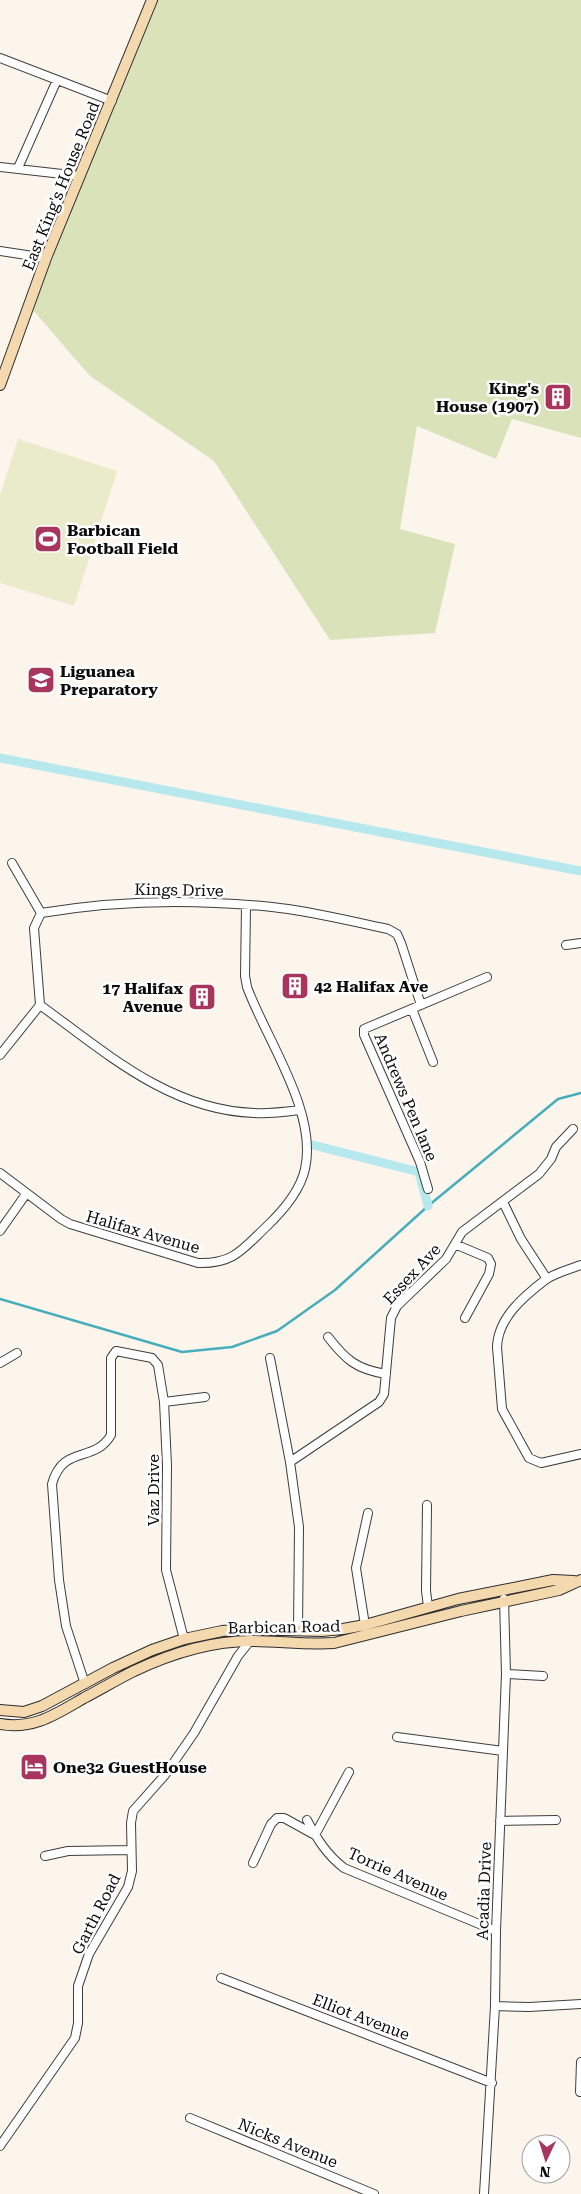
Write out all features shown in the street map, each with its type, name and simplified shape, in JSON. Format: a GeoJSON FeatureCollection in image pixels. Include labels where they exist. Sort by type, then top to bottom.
{"type":"FeatureCollection","features":[{"type":"Feature","properties":{"kind":"main road","name":"East King's House Road"},"geometry":{"type":"LineString","coordinates":[[0,381],[46,258],[152,0]]}},
{"type":"Feature","properties":{"kind":"main road","name":"Barbican Road"},"geometry":{"type":"LineString","coordinates":[[0,1710],[24,1712],[42,1706],[144,1654],[184,1639],[222,1631],[246,1629],[322,1631],[365,1625],[428,1606],[503,1589],[553,1580],[580,1581]]}},
{"type":"Feature","properties":{"kind":"main road","name":"Barbican Road"},"geometry":{"type":"LineString","coordinates":[[0,1724],[20,1726],[51,1718],[85,1697],[156,1661],[217,1644],[250,1641],[334,1643],[504,1601],[559,1590],[580,1581]]}},
{"type":"Feature","properties":{"kind":"street"},"geometry":{"type":"LineString","coordinates":[[0,58],[112,101]]}},
{"type":"Feature","properties":{"kind":"street"},"geometry":{"type":"LineString","coordinates":[[18,168],[57,80]]}},
{"type":"Feature","properties":{"kind":"street"},"geometry":{"type":"LineString","coordinates":[[0,167],[80,176]]}},
{"type":"Feature","properties":{"kind":"street"},"geometry":{"type":"LineString","coordinates":[[0,250],[46,258]]}},
{"type":"Feature","properties":{"kind":"street"},"geometry":{"type":"LineString","coordinates":[[0,1055],[40,1005],[34,928],[41,913],[12,863]]}},
{"type":"Feature","properties":{"kind":"street","name":"Kings Drive"},"geometry":{"type":"LineString","coordinates":[[41,913],[87,905],[145,902],[272,907],[328,916],[388,929],[397,934],[421,1005]]}},
{"type":"Feature","properties":{"kind":"street","name":"Halifax Avenue"},"geometry":{"type":"LineString","coordinates":[[0,1173],[61,1219],[76,1226],[198,1263],[215,1264],[236,1256],[284,1210],[305,1170],[307,1149],[296,1094],[247,987],[245,976],[246,906]]}},
{"type":"Feature","properties":{"kind":"street"},"geometry":{"type":"LineString","coordinates":[[566,945],[581,943]]}},
{"type":"Feature","properties":{"kind":"street","name":"Andrews Pen lane"},"geometry":{"type":"LineString","coordinates":[[428,1189],[420,1162],[364,1035],[364,1029],[369,1025],[487,977]]}},
{"type":"Feature","properties":{"kind":"street"},"geometry":{"type":"LineString","coordinates":[[40,1005],[140,1077],[168,1092],[202,1105],[233,1112],[254,1113],[299,1110]]}},
{"type":"Feature","properties":{"kind":"street"},"geometry":{"type":"LineString","coordinates":[[412,1009],[433,1062]]}},
{"type":"Feature","properties":{"kind":"street","name":"Essex Ave"},"geometry":{"type":"LineString","coordinates":[[290,1462],[379,1402],[384,1394],[393,1312],[446,1259],[457,1245],[462,1232],[539,1174],[551,1159],[556,1147],[573,1129]]}},
{"type":"Feature","properties":{"kind":"street"},"geometry":{"type":"LineString","coordinates":[[0,1231],[26,1194]]}},
{"type":"Feature","properties":{"kind":"street"},"geometry":{"type":"LineString","coordinates":[[503,1202],[521,1239],[546,1279]]}},
{"type":"Feature","properties":{"kind":"street"},"geometry":{"type":"LineString","coordinates":[[457,1245],[488,1258],[491,1264],[489,1274],[465,1318]]}},
{"type":"Feature","properties":{"kind":"street"},"geometry":{"type":"LineString","coordinates":[[581,1265],[546,1279],[506,1317],[498,1337],[502,1409],[525,1453],[537,1463],[581,1454]]}},
{"type":"Feature","properties":{"kind":"street"},"geometry":{"type":"LineString","coordinates":[[328,1338],[341,1354],[360,1368],[386,1374]]}},
{"type":"Feature","properties":{"kind":"street","name":"Vaz Drive"},"geometry":{"type":"LineString","coordinates":[[85,1684],[66,1626],[60,1590],[52,1484],[55,1473],[63,1462],[97,1449],[106,1443],[111,1435],[111,1356],[116,1351],[152,1358],[158,1364],[164,1402],[167,1465],[166,1570],[184,1639]]}},
{"type":"Feature","properties":{"kind":"street"},"geometry":{"type":"LineString","coordinates":[[0,1363],[17,1353]]}},
{"type":"Feature","properties":{"kind":"street"},"geometry":{"type":"LineString","coordinates":[[270,1358],[290,1462],[299,1527],[298,1630]]}},
{"type":"Feature","properties":{"kind":"street"},"geometry":{"type":"LineString","coordinates":[[164,1402],[205,1397]]}},
{"type":"Feature","properties":{"kind":"street"},"geometry":{"type":"LineString","coordinates":[[427,1505],[426,1591],[428,1606]]}},
{"type":"Feature","properties":{"kind":"street"},"geometry":{"type":"LineString","coordinates":[[365,1625],[356,1568],[368,1514]]}},
{"type":"Feature","properties":{"kind":"street","name":"Acadia Drive"},"geometry":{"type":"LineString","coordinates":[[484,2194],[492,2083],[506,1674],[503,1589]]}},
{"type":"Feature","properties":{"kind":"street","name":"Garth Road"},"geometry":{"type":"LineString","coordinates":[[0,2146],[75,2038],[78,2023],[78,1986],[88,1954],[128,1887],[132,1871],[130,1823],[133,1811],[165,1775],[194,1733],[238,1656],[250,1641]]}},
{"type":"Feature","properties":{"kind":"street"},"geometry":{"type":"LineString","coordinates":[[506,1674],[543,1676]]}},
{"type":"Feature","properties":{"kind":"street"},"geometry":{"type":"LineString","coordinates":[[397,1737],[503,1751]]}},
{"type":"Feature","properties":{"kind":"street"},"geometry":{"type":"LineString","coordinates":[[253,1863],[271,1824],[278,1818],[284,1818],[315,1835],[349,1772]]}},
{"type":"Feature","properties":{"kind":"street","name":"Torrie Avenue"},"geometry":{"type":"LineString","coordinates":[[307,1820],[333,1860],[344,1868],[496,1931]]}},
{"type":"Feature","properties":{"kind":"street"},"geometry":{"type":"LineString","coordinates":[[500,1821],[556,1820]]}},
{"type":"Feature","properties":{"kind":"street","name":"Garth Road"},"geometry":{"type":"LineString","coordinates":[[45,1856],[68,1851],[131,1850]]}},
{"type":"Feature","properties":{"kind":"street","name":"Elliot Avenue"},"geometry":{"type":"LineString","coordinates":[[221,1978],[492,2083]]}},
{"type":"Feature","properties":{"kind":"street"},"geometry":{"type":"LineString","coordinates":[[495,2006],[529,2007],[581,2004]]}},
{"type":"Feature","properties":{"kind":"street"},"geometry":{"type":"LineString","coordinates":[[580,2092],[581,2062]]}},
{"type":"Feature","properties":{"kind":"street","name":"Nicks Avenue"},"geometry":{"type":"LineString","coordinates":[[190,2118],[374,2194]]}},
{"type":"Feature","properties":{"kind":"green space"},"geometry":{"type":"Polygon","coordinates":[[[157,0],[581,0],[581,438],[512,419],[496,459],[417,426],[400,529],[455,544],[435,633],[330,640],[214,461],[90,376],[32,309],[157,0]]]}},
{"type":"Feature","properties":{"kind":"green space","name":"Barbican Football Field"},"geometry":{"type":"Polygon","coordinates":[[[18,439],[117,471],[74,606],[0,583],[0,495],[18,439]]]}},
{"type":"Feature","properties":{"kind":"waterway"},"geometry":{"type":"LineString","coordinates":[[0,758],[581,871]]}},
{"type":"Feature","properties":{"kind":"waterway"},"geometry":{"type":"LineString","coordinates":[[0,1299],[182,1352],[232,1347],[277,1331],[335,1290],[428,1206],[558,1099],[581,1093]]}},
{"type":"Feature","properties":{"kind":"waterway"},"geometry":{"type":"LineString","coordinates":[[313,1145],[419,1172],[428,1206]]}},
{"type":"Feature","properties":{"kind":"place","name":"King's House (1907)"},"geometry":{"type":"Point","coordinates":[558,397]}},
{"type":"Feature","properties":{"kind":"place","name":"Barbican Football Field"},"geometry":{"type":"Point","coordinates":[48,539]}},
{"type":"Feature","properties":{"kind":"place","name":"Liguanea Preparatory"},"geometry":{"type":"Point","coordinates":[41,680]}},
{"type":"Feature","properties":{"kind":"place","name":"42 Halifax Ave"},"geometry":{"type":"Point","coordinates":[295,986]}},
{"type":"Feature","properties":{"kind":"place","name":"17 Halifax Avenue"},"geometry":{"type":"Point","coordinates":[202,997]}},
{"type":"Feature","properties":{"kind":"place","name":"One32 GuestHouse"},"geometry":{"type":"Point","coordinates":[34,1767]}}]}
